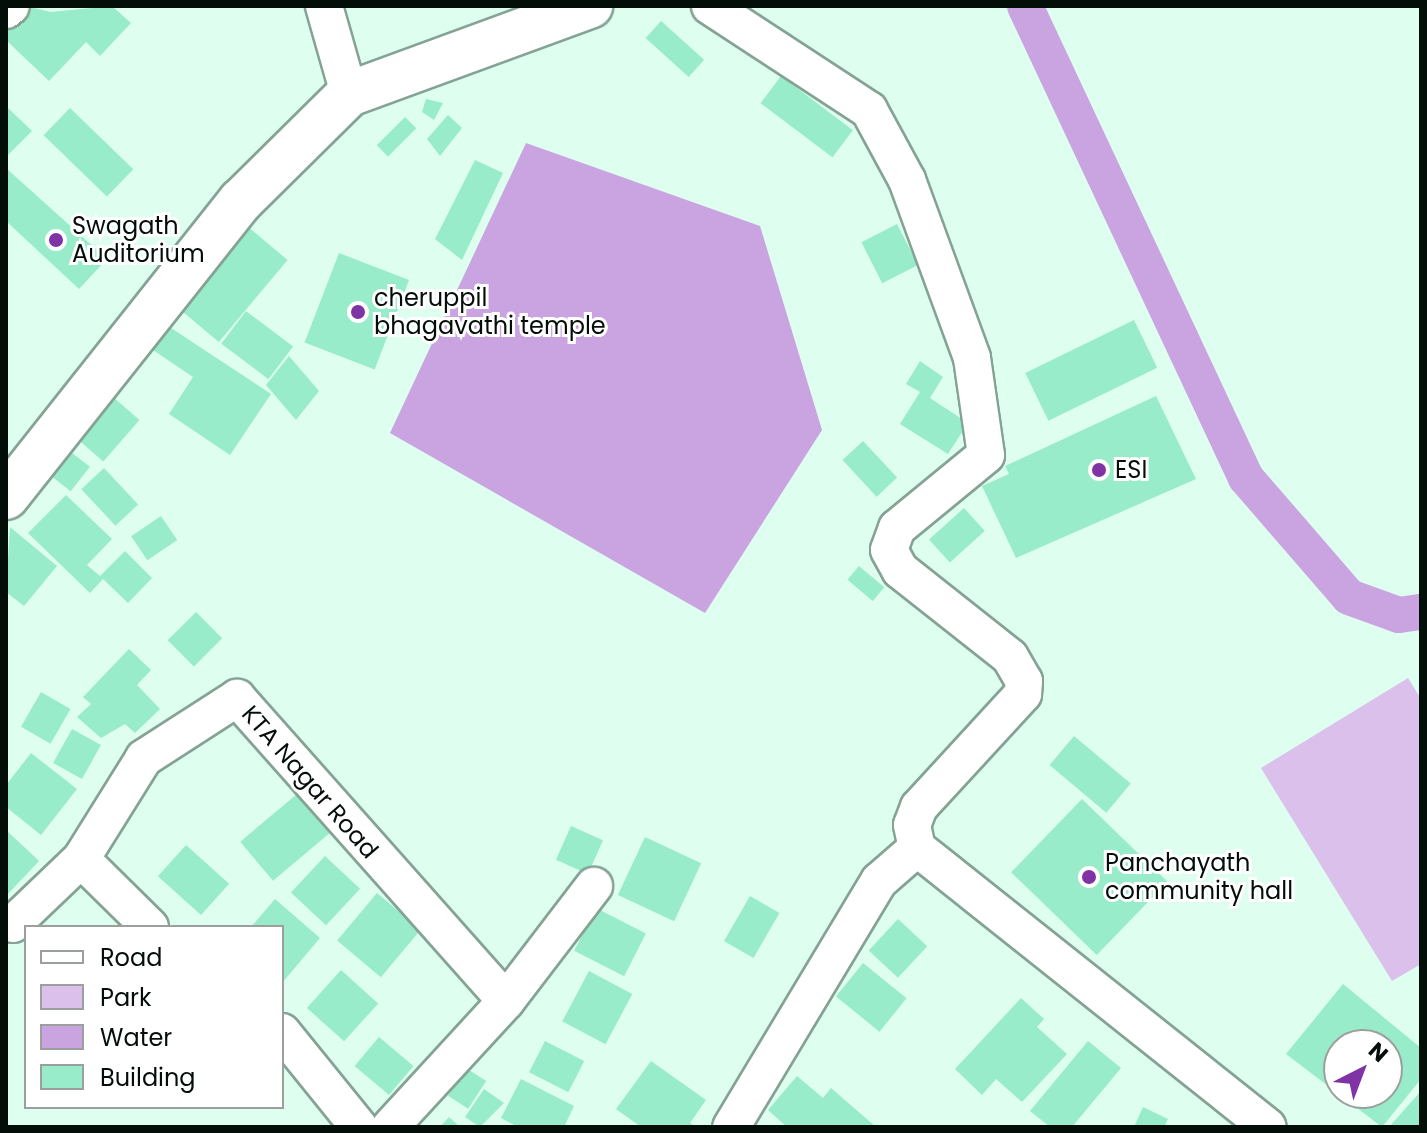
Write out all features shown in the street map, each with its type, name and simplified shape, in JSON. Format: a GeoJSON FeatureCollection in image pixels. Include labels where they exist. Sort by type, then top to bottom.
{"type":"FeatureCollection","features":[{"type":"Feature","properties":{"kind":"street"},"geometry":{"type":"LineString","coordinates":[[6,10],[11,6]]}},
{"type":"Feature","properties":{"kind":"street"},"geometry":{"type":"LineString","coordinates":[[324,6],[349,94]]}},
{"type":"Feature","properties":{"kind":"street"},"geometry":{"type":"LineString","coordinates":[[6,497],[241,201],[349,94],[590,6]]}},
{"type":"Feature","properties":{"kind":"street"},"geometry":{"type":"LineString","coordinates":[[710,6],[869,110],[907,180],[972,358],[986,455],[897,528],[889,550],[900,570],[1010,657],[1023,694],[919,807],[912,825],[917,848],[1268,1127]]}},
{"type":"Feature","properties":{"kind":"street","name":"KTA Nagar Road"},"geometry":{"type":"LineString","coordinates":[[81,859],[144,758],[237,698],[506,1001]]}},
{"type":"Feature","properties":{"kind":"street"},"geometry":{"type":"LineString","coordinates":[[731,1127],[879,881],[917,848]]}},
{"type":"Feature","properties":{"kind":"street"},"geometry":{"type":"LineString","coordinates":[[13,924],[81,859],[148,925]]}},
{"type":"Feature","properties":{"kind":"street"},"geometry":{"type":"LineString","coordinates":[[390,1127],[506,1001],[594,886]]}},
{"type":"Feature","properties":{"kind":"street"},"geometry":{"type":"LineString","coordinates":[[284,1034],[359,1127]]}},
{"type":"Feature","properties":{"kind":"green space"},"geometry":{"type":"Polygon","coordinates":[[[1408,678],[1421,699],[1421,964],[1392,981],[1261,768],[1408,678]]]}},
{"type":"Feature","properties":{"kind":"water"},"geometry":{"type":"Polygon","coordinates":[[[526,143],[760,226],[822,430],[705,613],[390,433],[526,143]]]}},
{"type":"Feature","properties":{"kind":"building"},"geometry":{"type":"Polygon","coordinates":[[[26,6],[51,12],[112,6],[131,23],[100,56],[86,42],[49,81],[6,40],[6,27],[26,6]]]}},
{"type":"Feature","properties":{"kind":"building"},"geometry":{"type":"Polygon","coordinates":[[[661,21],[704,60],[689,77],[646,38],[661,21]]]}},
{"type":"Feature","properties":{"kind":"building"},"geometry":{"type":"Polygon","coordinates":[[[781,76],[853,130],[832,157],[761,103],[781,76]]]}},
{"type":"Feature","properties":{"kind":"building"},"geometry":{"type":"Polygon","coordinates":[[[426,99],[443,103],[434,120],[422,112],[426,99]]]}},
{"type":"Feature","properties":{"kind":"building"},"geometry":{"type":"Polygon","coordinates":[[[6,106],[32,131],[6,157],[6,106]]]}},
{"type":"Feature","properties":{"kind":"building"},"geometry":{"type":"Polygon","coordinates":[[[70,108],[133,169],[107,196],[44,135],[70,108]]]}},
{"type":"Feature","properties":{"kind":"building"},"geometry":{"type":"Polygon","coordinates":[[[448,115],[462,128],[440,156],[427,139],[448,115]]]}},
{"type":"Feature","properties":{"kind":"building"},"geometry":{"type":"Polygon","coordinates":[[[405,117],[416,128],[388,157],[377,145],[405,117]]]}},
{"type":"Feature","properties":{"kind":"building"},"geometry":{"type":"Polygon","coordinates":[[[475,160],[503,173],[462,260],[435,239],[475,160]]]}},
{"type":"Feature","properties":{"kind":"building","name":"Swagath Auditorium"},"geometry":{"type":"Polygon","coordinates":[[[6,168],[107,259],[79,289],[6,221],[6,168]]]}},
{"type":"Feature","properties":{"kind":"building"},"geometry":{"type":"Polygon","coordinates":[[[897,224],[918,265],[882,283],[861,242],[897,224]]]}},
{"type":"Feature","properties":{"kind":"building"},"geometry":{"type":"Polygon","coordinates":[[[247,226],[288,260],[219,342],[178,308],[247,226]]]}},
{"type":"Feature","properties":{"kind":"building","name":"cheruppil bhagavathi temple"},"geometry":{"type":"Polygon","coordinates":[[[339,253],[409,280],[375,370],[305,343],[339,253]]]}},
{"type":"Feature","properties":{"kind":"building"},"geometry":{"type":"Polygon","coordinates":[[[246,311],[293,347],[268,379],[221,344],[246,311]]]}},
{"type":"Feature","properties":{"kind":"building"},"geometry":{"type":"Polygon","coordinates":[[[1134,320],[1157,368],[1048,421],[1025,373],[1134,320]]]}},
{"type":"Feature","properties":{"kind":"building"},"geometry":{"type":"Polygon","coordinates":[[[165,324],[271,394],[230,455],[169,414],[193,377],[150,348],[165,324]]]}},
{"type":"Feature","properties":{"kind":"building"},"geometry":{"type":"Polygon","coordinates":[[[289,356],[319,391],[296,420],[266,385],[289,356]]]}},
{"type":"Feature","properties":{"kind":"building"},"geometry":{"type":"Polygon","coordinates":[[[920,361],[943,377],[930,398],[968,423],[948,454],[900,424],[920,392],[906,384],[920,361]]]}},
{"type":"Feature","properties":{"kind":"building","name":"ESI"},"geometry":{"type":"Polygon","coordinates":[[[1156,396],[1196,479],[1016,558],[982,486],[1009,474],[1005,466],[1156,396]]]}},
{"type":"Feature","properties":{"kind":"building"},"geometry":{"type":"Polygon","coordinates":[[[113,397],[139,420],[103,461],[77,439],[113,397]]]}},
{"type":"Feature","properties":{"kind":"building"},"geometry":{"type":"Polygon","coordinates":[[[863,441],[897,478],[877,497],[843,460],[863,441]]]}},
{"type":"Feature","properties":{"kind":"building"},"geometry":{"type":"Polygon","coordinates":[[[67,449],[90,467],[71,491],[48,473],[67,449]]]}},
{"type":"Feature","properties":{"kind":"building"},"geometry":{"type":"Polygon","coordinates":[[[104,468],[138,505],[115,526],[81,489],[104,468]]]}},
{"type":"Feature","properties":{"kind":"building"},"geometry":{"type":"Polygon","coordinates":[[[66,495],[112,539],[87,565],[100,576],[125,551],[152,578],[128,603],[103,579],[90,593],[28,533],[66,495]]]}},
{"type":"Feature","properties":{"kind":"building"},"geometry":{"type":"Polygon","coordinates":[[[964,508],[985,531],[950,562],[929,539],[964,508]]]}},
{"type":"Feature","properties":{"kind":"building"},"geometry":{"type":"Polygon","coordinates":[[[161,516],[177,540],[147,560],[131,536],[161,516]]]}},
{"type":"Feature","properties":{"kind":"building"},"geometry":{"type":"Polygon","coordinates":[[[10,527],[57,566],[24,606],[6,592],[10,527]]]}},
{"type":"Feature","properties":{"kind":"building"},"geometry":{"type":"Polygon","coordinates":[[[859,566],[884,587],[873,601],[847,580],[859,566]]]}},
{"type":"Feature","properties":{"kind":"building"},"geometry":{"type":"Polygon","coordinates":[[[196,612],[222,638],[194,666],[168,640],[196,612]]]}},
{"type":"Feature","properties":{"kind":"building"},"geometry":{"type":"Polygon","coordinates":[[[129,649],[151,670],[137,685],[160,709],[135,733],[125,724],[101,738],[77,717],[91,704],[83,697],[129,649]]]}},
{"type":"Feature","properties":{"kind":"building"},"geometry":{"type":"Polygon","coordinates":[[[41,692],[70,709],[50,744],[21,727],[41,692]]]}},
{"type":"Feature","properties":{"kind":"building"},"geometry":{"type":"Polygon","coordinates":[[[72,729],[101,745],[82,779],[53,763],[72,729]]]}},
{"type":"Feature","properties":{"kind":"building"},"geometry":{"type":"Polygon","coordinates":[[[1074,736],[1131,784],[1106,813],[1050,765],[1074,736]]]}},
{"type":"Feature","properties":{"kind":"building"},"geometry":{"type":"Polygon","coordinates":[[[31,753],[77,789],[41,835],[6,807],[6,785],[31,753]]]}},
{"type":"Feature","properties":{"kind":"building"},"geometry":{"type":"Polygon","coordinates":[[[303,789],[336,828],[273,881],[240,842],[303,789]]]}},
{"type":"Feature","properties":{"kind":"building","name":"Panchayath community hall"},"geometry":{"type":"Polygon","coordinates":[[[1082,799],[1168,882],[1097,955],[1011,872],[1082,799]]]}},
{"type":"Feature","properties":{"kind":"building"},"geometry":{"type":"Polygon","coordinates":[[[571,826],[603,840],[588,874],[556,860],[571,826]]]}},
{"type":"Feature","properties":{"kind":"building"},"geometry":{"type":"Polygon","coordinates":[[[6,830],[39,861],[6,896],[6,830]]]}},
{"type":"Feature","properties":{"kind":"building"},"geometry":{"type":"Polygon","coordinates":[[[645,837],[701,863],[674,921],[618,895],[645,837]]]}},
{"type":"Feature","properties":{"kind":"building"},"geometry":{"type":"Polygon","coordinates":[[[186,845],[229,884],[201,915],[158,876],[186,845]]]}},
{"type":"Feature","properties":{"kind":"building"},"geometry":{"type":"Polygon","coordinates":[[[325,856],[360,889],[326,925],[291,893],[325,856]]]}},
{"type":"Feature","properties":{"kind":"building"},"geometry":{"type":"Polygon","coordinates":[[[377,893],[421,930],[381,977],[337,940],[377,893]]]}},
{"type":"Feature","properties":{"kind":"building"},"geometry":{"type":"Polygon","coordinates":[[[750,896],[779,913],[753,958],[724,941],[750,896]]]}},
{"type":"Feature","properties":{"kind":"building"},"geometry":{"type":"Polygon","coordinates":[[[275,899],[320,938],[284,981],[284,925],[253,925],[275,899]]]}},
{"type":"Feature","properties":{"kind":"building"},"geometry":{"type":"Polygon","coordinates":[[[596,908],[646,933],[624,976],[574,951],[596,908]]]}},
{"type":"Feature","properties":{"kind":"building"},"geometry":{"type":"Polygon","coordinates":[[[898,919],[927,946],[898,978],[869,950],[898,919]]]}},
{"type":"Feature","properties":{"kind":"building"},"geometry":{"type":"Polygon","coordinates":[[[863,963],[907,998],[879,1032],[836,996],[863,963]]]}},
{"type":"Feature","properties":{"kind":"building"},"geometry":{"type":"Polygon","coordinates":[[[341,970],[378,1003],[344,1041],[307,1008],[341,970]]]}},
{"type":"Feature","properties":{"kind":"building"},"geometry":{"type":"Polygon","coordinates":[[[589,971],[632,994],[606,1044],[562,1021],[589,971]]]}},
{"type":"Feature","properties":{"kind":"building"},"geometry":{"type":"Polygon","coordinates":[[[1343,984],[1398,1029],[1323,1029],[1323,1082],[1286,1054],[1343,984]]]}},
{"type":"Feature","properties":{"kind":"building"},"geometry":{"type":"Polygon","coordinates":[[[1021,998],[1044,1019],[1037,1027],[1067,1054],[1022,1102],[996,1079],[982,1095],[955,1069],[1021,998]]]}},
{"type":"Feature","properties":{"kind":"building"},"geometry":{"type":"Polygon","coordinates":[[[1403,1033],[1421,1048],[1421,1079],[1403,1101],[1403,1033]]]}},
{"type":"Feature","properties":{"kind":"building"},"geometry":{"type":"Polygon","coordinates":[[[379,1037],[413,1066],[389,1095],[355,1066],[379,1037]]]}},
{"type":"Feature","properties":{"kind":"building"},"geometry":{"type":"Polygon","coordinates":[[[545,1041],[584,1061],[568,1092],[529,1072],[545,1041]]]}},
{"type":"Feature","properties":{"kind":"building"},"geometry":{"type":"Polygon","coordinates":[[[1088,1041],[1121,1068],[1072,1127],[1050,1127],[1030,1111],[1088,1041]]]}},
{"type":"Feature","properties":{"kind":"building"},"geometry":{"type":"Polygon","coordinates":[[[651,1061],[706,1100],[690,1123],[696,1127],[641,1127],[616,1109],[651,1061]]]}},
{"type":"Feature","properties":{"kind":"building"},"geometry":{"type":"Polygon","coordinates":[[[466,1068],[486,1081],[468,1109],[448,1096],[466,1068]]]}},
{"type":"Feature","properties":{"kind":"building"},"geometry":{"type":"Polygon","coordinates":[[[797,1076],[823,1098],[831,1088],[876,1127],[787,1127],[768,1110],[797,1076]]]}},
{"type":"Feature","properties":{"kind":"building"},"geometry":{"type":"Polygon","coordinates":[[[521,1079],[574,1106],[564,1127],[518,1127],[501,1118],[521,1079]]]}},
{"type":"Feature","properties":{"kind":"building"},"geometry":{"type":"Polygon","coordinates":[[[484,1089],[504,1103],[480,1127],[465,1117],[484,1089]]]}},
{"type":"Feature","properties":{"kind":"building"},"geometry":{"type":"Polygon","coordinates":[[[1421,1091],[1421,1127],[1389,1127],[1421,1091]]]}},
{"type":"Feature","properties":{"kind":"building"},"geometry":{"type":"Polygon","coordinates":[[[1143,1107],[1168,1119],[1164,1127],[1134,1127],[1143,1107]]]}},
{"type":"Feature","properties":{"kind":"building"},"geometry":{"type":"Polygon","coordinates":[[[1358,1109],[1397,1109],[1382,1127],[1358,1109]]]}},
{"type":"Feature","properties":{"kind":"building"},"geometry":{"type":"Polygon","coordinates":[[[449,1117],[460,1127],[440,1127],[449,1117]]]}},
{"type":"Feature","properties":{"kind":"waterway"},"geometry":{"type":"LineString","coordinates":[[1025,6],[1246,478],[1349,597],[1399,615],[1421,612]]}},
{"type":"Feature","properties":{"kind":"place","name":"Swagath Auditorium"},"geometry":{"type":"Point","coordinates":[56,240]}},
{"type":"Feature","properties":{"kind":"place","name":"cheruppil bhagavathi temple"},"geometry":{"type":"Point","coordinates":[358,312]}},
{"type":"Feature","properties":{"kind":"place","name":"ESI"},"geometry":{"type":"Point","coordinates":[1099,470]}},
{"type":"Feature","properties":{"kind":"place","name":"Panchayath community hall"},"geometry":{"type":"Point","coordinates":[1089,877]}}]}
